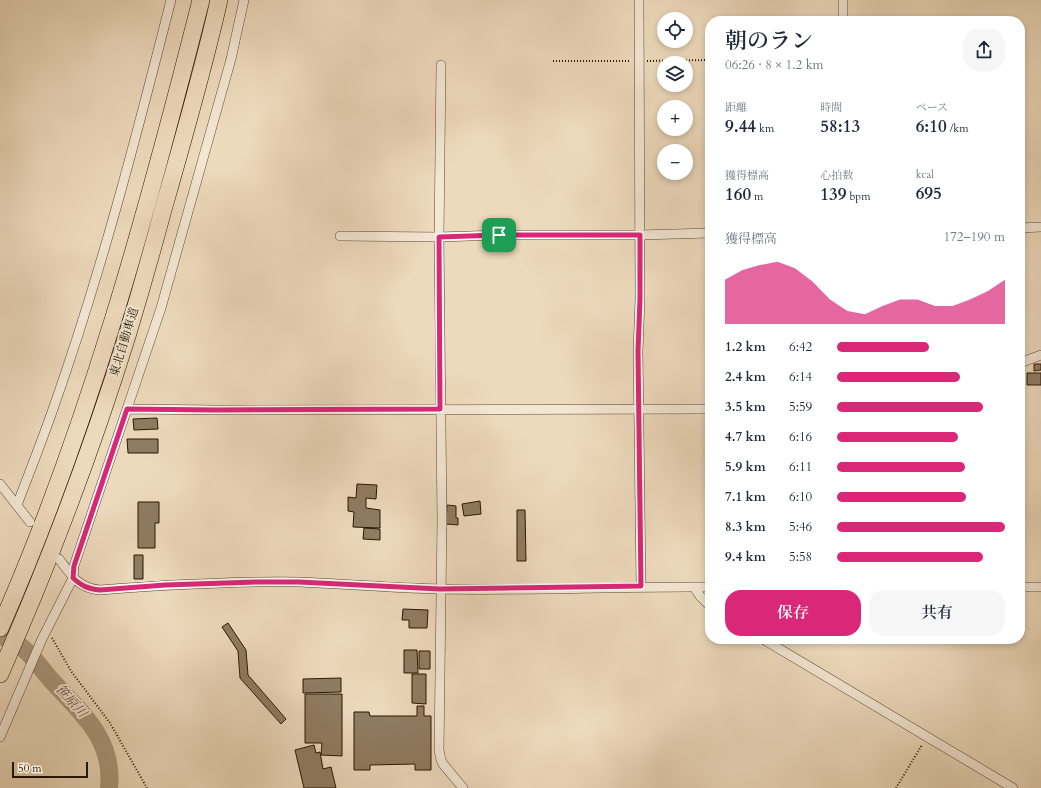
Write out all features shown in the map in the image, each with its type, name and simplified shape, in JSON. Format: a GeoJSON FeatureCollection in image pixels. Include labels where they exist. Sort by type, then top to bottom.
{"type":"FeatureCollection","features":[{"type":"Feature","properties":{"kind":"highway","name":"東北自動車道"},"geometry":{"type":"LineString","coordinates":[[0,628],[17,589],[63,471],[110,331],[159,163],[201,0]]}},
{"type":"Feature","properties":{"kind":"highway","name":"東北自動車道"},"geometry":{"type":"LineString","coordinates":[[0,674],[28,611],[80,473],[128,334],[180,153],[219,0]]}},
{"type":"Feature","properties":{"kind":"street"},"geometry":{"type":"LineString","coordinates":[[17,505],[53,411],[92,290],[144,105],[171,0]]}},
{"type":"Feature","properties":{"kind":"street"},"geometry":{"type":"LineString","coordinates":[[0,737],[44,635],[73,578],[74,566],[161,308],[231,59],[244,0]]}},
{"type":"Feature","properties":{"kind":"street"},"geometry":{"type":"LineString","coordinates":[[639,0],[640,235],[638,410],[641,586]]}},
{"type":"Feature","properties":{"kind":"street"},"geometry":{"type":"LineString","coordinates":[[843,0],[843,16]]}},
{"type":"Feature","properties":{"kind":"street"},"geometry":{"type":"LineString","coordinates":[[441,65],[439,237],[442,520],[440,589],[440,755],[446,768],[463,788]]}},
{"type":"Feature","properties":{"kind":"street"},"geometry":{"type":"LineString","coordinates":[[1025,228],[1041,227]]}},
{"type":"Feature","properties":{"kind":"street"},"geometry":{"type":"LineString","coordinates":[[340,236],[439,237],[705,233]]}},
{"type":"Feature","properties":{"kind":"street"},"geometry":{"type":"LineString","coordinates":[[1025,361],[1041,355]]}},
{"type":"Feature","properties":{"kind":"street"},"geometry":{"type":"LineString","coordinates":[[127,409],[705,410]]}},
{"type":"Feature","properties":{"kind":"street"},"geometry":{"type":"LineString","coordinates":[[0,484],[30,522]]}},
{"type":"Feature","properties":{"kind":"street"},"geometry":{"type":"LineString","coordinates":[[59,559],[73,578],[83,587],[100,590],[165,585],[256,582],[299,582],[440,589],[641,586],[705,587]]}},
{"type":"Feature","properties":{"kind":"street"},"geometry":{"type":"LineString","coordinates":[[694,587],[705,601]]}},
{"type":"Feature","properties":{"kind":"street"},"geometry":{"type":"LineString","coordinates":[[1025,587],[1041,587]]}},
{"type":"Feature","properties":{"kind":"street"},"geometry":{"type":"LineString","coordinates":[[771,644],[1012,788]]}},
{"type":"Feature","properties":{"kind":"path"},"geometry":{"type":"LineString","coordinates":[[44,635],[50,635],[71,671],[110,723],[147,788]]}},
{"type":"Feature","properties":{"kind":"path"},"geometry":{"type":"LineString","coordinates":[[896,788],[927,737]]}},
{"type":"Feature","properties":{"kind":"building"},"geometry":{"type":"Polygon","coordinates":[[[1034,364],[1041,364],[1041,370],[1034,371],[1034,364]]]}},
{"type":"Feature","properties":{"kind":"building"},"geometry":{"type":"Polygon","coordinates":[[[1027,373],[1041,373],[1041,385],[1027,385],[1027,373]]]}},
{"type":"Feature","properties":{"kind":"building"},"geometry":{"type":"Polygon","coordinates":[[[157,418],[158,429],[134,430],[133,419],[157,418]]]}},
{"type":"Feature","properties":{"kind":"building"},"geometry":{"type":"Polygon","coordinates":[[[127,439],[158,439],[158,453],[128,453],[127,439]]]}},
{"type":"Feature","properties":{"kind":"building"},"geometry":{"type":"Polygon","coordinates":[[[357,484],[377,485],[376,499],[366,498],[366,508],[380,510],[380,528],[353,527],[354,512],[348,511],[348,497],[356,498],[357,484]]]}},
{"type":"Feature","properties":{"kind":"building"},"geometry":{"type":"Polygon","coordinates":[[[480,501],[481,514],[464,516],[462,504],[480,501]]]}},
{"type":"Feature","properties":{"kind":"building"},"geometry":{"type":"Polygon","coordinates":[[[138,502],[159,502],[159,523],[155,523],[155,548],[138,548],[138,502]]]}},
{"type":"Feature","properties":{"kind":"building"},"geometry":{"type":"Polygon","coordinates":[[[447,505],[456,506],[456,518],[458,518],[458,525],[446,524],[447,505]]]}},
{"type":"Feature","properties":{"kind":"building"},"geometry":{"type":"Polygon","coordinates":[[[517,510],[525,510],[526,561],[517,561],[517,510]]]}},
{"type":"Feature","properties":{"kind":"building"},"geometry":{"type":"Polygon","coordinates":[[[364,528],[380,529],[380,540],[363,539],[364,528]]]}},
{"type":"Feature","properties":{"kind":"building"},"geometry":{"type":"Polygon","coordinates":[[[134,555],[143,555],[143,579],[134,579],[134,555]]]}},
{"type":"Feature","properties":{"kind":"building"},"geometry":{"type":"Polygon","coordinates":[[[403,609],[428,610],[427,628],[409,628],[409,620],[402,620],[403,609]]]}},
{"type":"Feature","properties":{"kind":"building"},"geometry":{"type":"Polygon","coordinates":[[[228,623],[246,650],[248,675],[286,719],[281,724],[240,678],[238,651],[222,627],[228,623]]]}},
{"type":"Feature","properties":{"kind":"building"},"geometry":{"type":"Polygon","coordinates":[[[404,650],[417,650],[418,673],[404,673],[404,650]]]}},
{"type":"Feature","properties":{"kind":"building"},"geometry":{"type":"Polygon","coordinates":[[[419,651],[430,651],[430,669],[419,669],[419,651]]]}},
{"type":"Feature","properties":{"kind":"building"},"geometry":{"type":"Polygon","coordinates":[[[412,674],[426,674],[426,704],[412,703],[412,674]]]}},
{"type":"Feature","properties":{"kind":"building"},"geometry":{"type":"Polygon","coordinates":[[[341,678],[341,692],[303,693],[303,679],[341,678]]]}},
{"type":"Feature","properties":{"kind":"building"},"geometry":{"type":"Polygon","coordinates":[[[305,694],[342,694],[342,756],[321,755],[322,743],[305,743],[305,694]]]}},
{"type":"Feature","properties":{"kind":"building"},"geometry":{"type":"Polygon","coordinates":[[[417,706],[424,706],[424,716],[431,716],[431,770],[415,770],[415,764],[370,765],[370,770],[354,770],[354,712],[369,712],[370,716],[417,716],[417,706]]]}},
{"type":"Feature","properties":{"kind":"building"},"geometry":{"type":"Polygon","coordinates":[[[314,745],[316,753],[320,752],[323,769],[331,767],[336,788],[304,788],[295,750],[314,745]]]}},
{"type":"Feature","properties":{"kind":"waterway","name":"笹原川"},"geometry":{"type":"LineString","coordinates":[[0,635],[21,646],[30,654],[94,728],[106,755],[109,771],[109,788]]}},
{"type":"Feature","properties":{"kind":"route"},"geometry":{"type":"LineString","coordinates":[[499,235],[640,235],[638,351],[641,586],[440,589],[299,582],[256,582],[165,585],[100,590],[83,587],[73,578],[74,566],[127,409],[440,409],[439,237],[499,235]]}}]}
